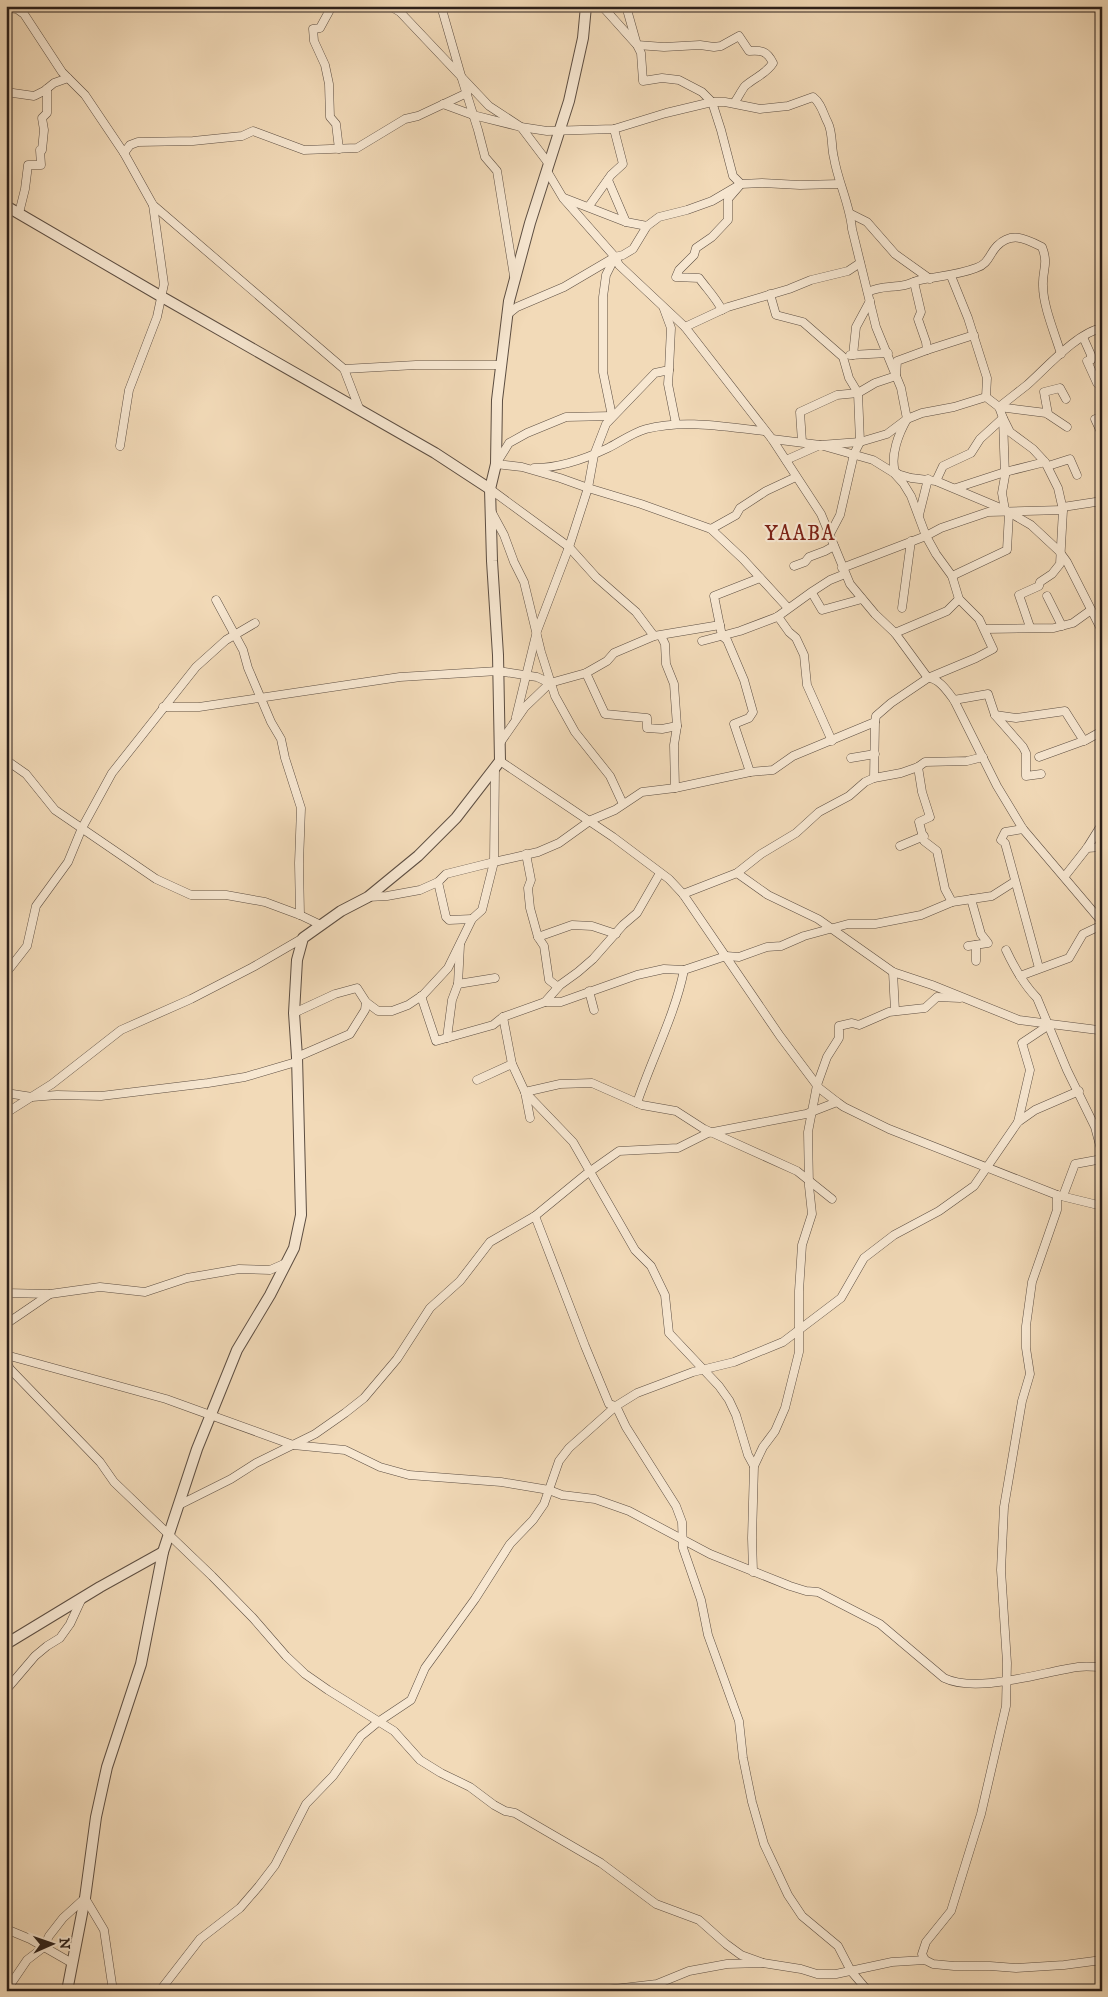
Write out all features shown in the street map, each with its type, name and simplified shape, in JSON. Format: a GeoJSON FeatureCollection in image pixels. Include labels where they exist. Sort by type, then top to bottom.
{"type":"FeatureCollection","features":[{"type":"Feature","properties":{"kind":"street"},"geometry":{"type":"LineString","coordinates":[[332,6],[320,28],[313,29],[316,47],[325,65],[329,84],[330,116],[336,124],[339,150]]}},
{"type":"Feature","properties":{"kind":"street"},"geometry":{"type":"LineString","coordinates":[[390,6],[400,12],[489,106],[520,127],[548,167],[563,198],[615,257],[619,265],[685,327],[728,381],[764,431],[772,439],[822,514],[850,584],[895,633],[928,678],[933,678],[939,683],[954,700],[996,786],[1023,829],[1065,876],[1102,924],[1083,934],[1069,958],[1020,976]]}},
{"type":"Feature","properties":{"kind":"street"},"geometry":{"type":"LineString","coordinates":[[441,6],[485,157],[498,171],[514,278]]}},
{"type":"Feature","properties":{"kind":"street"},"geometry":{"type":"LineString","coordinates":[[294,1013],[335,994],[357,988],[366,1002],[378,1011],[392,1011],[408,1005],[421,996],[448,968],[461,938],[472,919],[482,910],[494,862],[497,764],[500,743],[490,509],[490,489],[496,464],[496,400],[514,278],[561,131],[583,38],[586,6]]}},
{"type":"Feature","properties":{"kind":"street"},"geometry":{"type":"LineString","coordinates":[[602,6],[637,45],[670,47],[700,44],[714,47],[720,46],[739,36],[749,51],[760,50],[768,53],[773,63],[771,66],[746,86],[734,103]]}},
{"type":"Feature","properties":{"kind":"street"},"geometry":{"type":"LineString","coordinates":[[626,6],[642,58],[643,81],[662,78],[679,80],[702,92],[712,102],[733,176],[740,184]]}},
{"type":"Feature","properties":{"kind":"street"},"geometry":{"type":"LineString","coordinates":[[6,8],[17,9],[24,14],[68,78],[85,95],[124,153],[153,205],[344,368],[359,408]]}},
{"type":"Feature","properties":{"kind":"street"},"geometry":{"type":"LineString","coordinates":[[6,92],[34,96],[54,83],[68,78]]}},
{"type":"Feature","properties":{"kind":"street"},"geometry":{"type":"LineString","coordinates":[[19,213],[28,165],[41,165],[40,150],[42,150],[44,141],[42,118],[47,113],[47,89]]}},
{"type":"Feature","properties":{"kind":"street"},"geometry":{"type":"LineString","coordinates":[[124,153],[130,145],[138,142],[193,141],[242,136],[248,135],[253,131],[304,150],[357,148],[406,119],[418,116],[467,93]]}},
{"type":"Feature","properties":{"kind":"street"},"geometry":{"type":"LineString","coordinates":[[443,104],[474,115],[520,127],[561,131],[614,128],[712,102],[734,103],[760,109],[788,106],[813,97],[820,102],[824,118],[828,124],[840,184],[851,214],[852,229],[876,327],[901,388],[907,418],[902,428],[893,461],[894,472],[911,496],[926,536],[936,554],[952,576],[959,599],[979,620],[993,648],[976,658],[928,678],[891,703],[876,716],[874,778]]}},
{"type":"Feature","properties":{"kind":"street"},"geometry":{"type":"LineString","coordinates":[[589,206],[608,180],[624,164],[614,128]]}},
{"type":"Feature","properties":{"kind":"street"},"geometry":{"type":"LineString","coordinates":[[608,180],[626,222]]}},
{"type":"Feature","properties":{"kind":"street"},"geometry":{"type":"LineString","coordinates":[[722,310],[714,296],[699,278],[676,277],[679,270],[694,255],[696,248],[712,237],[728,220],[728,199],[740,184]]}},
{"type":"Feature","properties":{"kind":"street"},"geometry":{"type":"LineString","coordinates":[[508,314],[517,307],[564,287],[615,257],[633,249],[648,226],[659,217],[712,201],[740,184],[840,184]]}},
{"type":"Feature","properties":{"kind":"street"},"geometry":{"type":"LineString","coordinates":[[563,198],[589,206],[626,222],[648,226]]}},
{"type":"Feature","properties":{"kind":"street"},"geometry":{"type":"LineString","coordinates":[[120,446],[129,390],[158,317],[164,284],[153,205]]}},
{"type":"Feature","properties":{"kind":"street"},"geometry":{"type":"LineString","coordinates":[[6,206],[435,453],[490,489],[569,547],[596,578],[636,612],[665,644],[666,664],[674,684],[677,726],[674,745],[675,788]]}},
{"type":"Feature","properties":{"kind":"street"},"geometry":{"type":"LineString","coordinates":[[851,214],[867,222],[895,254],[930,279]]}},
{"type":"Feature","properties":{"kind":"street"},"geometry":{"type":"LineString","coordinates":[[868,292],[880,286],[905,285],[951,276],[979,268],[990,258],[996,246],[1011,238],[1024,238],[1042,247],[1045,255],[1046,271],[1043,287],[1048,313],[1061,354]]}},
{"type":"Feature","properties":{"kind":"street"},"geometry":{"type":"LineString","coordinates":[[612,416],[603,372],[603,297],[606,275],[615,257]]}},
{"type":"Feature","properties":{"kind":"street"},"geometry":{"type":"LineString","coordinates":[[685,327],[722,310],[811,280],[848,271],[860,263]]}},
{"type":"Feature","properties":{"kind":"street"},"geometry":{"type":"LineString","coordinates":[[951,276],[974,335],[988,378],[986,397]]}},
{"type":"Feature","properties":{"kind":"street"},"geometry":{"type":"LineString","coordinates":[[914,282],[921,312],[918,319],[927,350]]}},
{"type":"Feature","properties":{"kind":"street"},"geometry":{"type":"LineString","coordinates":[[770,294],[776,315],[803,322],[843,358],[849,378],[858,394],[860,442],[854,454],[840,515],[830,534]]}},
{"type":"Feature","properties":{"kind":"street"},"geometry":{"type":"LineString","coordinates":[[853,355],[856,327],[870,301]]}},
{"type":"Feature","properties":{"kind":"street"},"geometry":{"type":"LineString","coordinates":[[663,308],[671,328],[668,384],[676,424]]}},
{"type":"Feature","properties":{"kind":"street"},"geometry":{"type":"LineString","coordinates":[[999,407],[1061,354],[1093,329],[1101,327]]}},
{"type":"Feature","properties":{"kind":"street"},"geometry":{"type":"LineString","coordinates":[[896,376],[896,361],[974,335]]}},
{"type":"Feature","properties":{"kind":"street"},"geometry":{"type":"LineString","coordinates":[[1083,337],[1091,355],[1091,360],[1087,361],[1097,383]]}},
{"type":"Feature","properties":{"kind":"street"},"geometry":{"type":"LineString","coordinates":[[843,358],[853,355],[888,353]]}},
{"type":"Feature","properties":{"kind":"street"},"geometry":{"type":"LineString","coordinates":[[344,368],[416,365],[501,365]]}},
{"type":"Feature","properties":{"kind":"street"},"geometry":{"type":"LineString","coordinates":[[516,718],[537,632],[569,547],[588,488],[594,454],[606,424],[655,373],[669,370]]}},
{"type":"Feature","properties":{"kind":"street"},"geometry":{"type":"LineString","coordinates":[[802,442],[800,412],[837,395],[858,394],[875,383],[896,376]]}},
{"type":"Feature","properties":{"kind":"street"},"geometry":{"type":"LineString","coordinates":[[1048,414],[1044,392],[1060,388],[1066,399]]}},
{"type":"Feature","properties":{"kind":"street"},"geometry":{"type":"LineString","coordinates":[[986,397],[999,407],[1010,432],[1033,449],[1046,464],[1058,488],[1063,508],[1060,564],[1052,574],[1040,582],[1039,586],[1019,595],[1030,627]]}},
{"type":"Feature","properties":{"kind":"street"},"geometry":{"type":"LineString","coordinates":[[786,460],[820,445],[860,442],[887,434],[907,418],[986,397]]}},
{"type":"Feature","properties":{"kind":"street"},"geometry":{"type":"LineString","coordinates":[[999,407],[1020,408],[1048,414],[1067,427]]}},
{"type":"Feature","properties":{"kind":"street"},"geometry":{"type":"LineString","coordinates":[[496,464],[509,443],[527,433],[566,417],[612,416]]}},
{"type":"Feature","properties":{"kind":"street"},"geometry":{"type":"LineString","coordinates":[[952,576],[1007,550],[1007,512],[1002,494],[1005,472],[1004,418]]}},
{"type":"Feature","properties":{"kind":"street"},"geometry":{"type":"LineString","coordinates":[[918,515],[932,480],[943,466],[971,453],[980,439],[1004,418]]}},
{"type":"Feature","properties":{"kind":"street"},"geometry":{"type":"LineString","coordinates":[[1095,418],[1102,434]]}},
{"type":"Feature","properties":{"kind":"street"},"geometry":{"type":"LineString","coordinates":[[522,468],[557,466],[594,454],[643,430],[665,424],[701,424],[764,431]]}},
{"type":"Feature","properties":{"kind":"street"},"geometry":{"type":"LineString","coordinates":[[772,439],[820,445],[873,460],[895,473],[911,478],[932,480],[956,488],[1031,525],[1060,551],[1102,631]]}},
{"type":"Feature","properties":{"kind":"street"},"geometry":{"type":"LineString","coordinates":[[956,488],[1005,472],[1070,459],[1077,476]]}},
{"type":"Feature","properties":{"kind":"street"},"geometry":{"type":"LineString","coordinates":[[496,464],[522,468],[560,478],[711,529],[788,608]]}},
{"type":"Feature","properties":{"kind":"street"},"geometry":{"type":"LineString","coordinates":[[711,529],[736,515],[740,508],[766,491],[796,477]]}},
{"type":"Feature","properties":{"kind":"street"},"geometry":{"type":"LineString","coordinates":[[702,641],[777,618],[788,608],[844,571],[941,528],[988,512],[1063,508],[1102,501]]}},
{"type":"Feature","properties":{"kind":"street"},"geometry":{"type":"LineString","coordinates":[[490,509],[504,535],[524,582],[550,684],[564,715],[610,776],[623,804]]}},
{"type":"Feature","properties":{"kind":"street"},"geometry":{"type":"LineString","coordinates":[[902,608],[911,541]]}},
{"type":"Feature","properties":{"kind":"street"},"geometry":{"type":"LineString","coordinates":[[794,566],[805,562],[809,556],[825,552],[834,546]]}},
{"type":"Feature","properties":{"kind":"street"},"geometry":{"type":"LineString","coordinates":[[750,772],[734,724],[749,718],[753,712],[744,680],[727,640],[722,636],[714,596],[760,578]]}},
{"type":"Feature","properties":{"kind":"street"},"geometry":{"type":"LineString","coordinates":[[812,593],[822,610],[862,599]]}},
{"type":"Feature","properties":{"kind":"street"},"geometry":{"type":"LineString","coordinates":[[1047,596],[1062,626]]}},
{"type":"Feature","properties":{"kind":"street"},"geometry":{"type":"LineString","coordinates":[[895,633],[947,611],[959,599]]}},
{"type":"Feature","properties":{"kind":"street"},"geometry":{"type":"LineString","coordinates":[[216,600],[243,650],[248,668],[281,739],[284,758],[301,808],[300,915]]}},
{"type":"Feature","properties":{"kind":"street"},"geometry":{"type":"LineString","coordinates":[[985,629],[1054,628],[1073,623],[1091,610]]}},
{"type":"Feature","properties":{"kind":"street"},"geometry":{"type":"LineString","coordinates":[[777,618],[796,638],[804,655],[807,685],[832,742]]}},
{"type":"Feature","properties":{"kind":"street"},"geometry":{"type":"LineString","coordinates":[[6,973],[27,946],[36,906],[68,862],[82,828],[112,773],[196,667],[212,652],[254,624]]}},
{"type":"Feature","properties":{"kind":"street"},"geometry":{"type":"LineString","coordinates":[[500,743],[524,707],[550,684],[586,673],[606,661],[614,653],[658,636],[720,625]]}},
{"type":"Feature","properties":{"kind":"street"},"geometry":{"type":"LineString","coordinates":[[163,707],[199,707],[400,677],[498,671],[537,677],[550,684]]}},
{"type":"Feature","properties":{"kind":"street"},"geometry":{"type":"LineString","coordinates":[[586,673],[604,714],[647,718],[647,728],[662,729],[677,726]]}},
{"type":"Feature","properties":{"kind":"street"},"geometry":{"type":"LineString","coordinates":[[954,700],[988,694],[995,715],[1023,747],[1026,754],[1026,776],[1041,774]]}},
{"type":"Feature","properties":{"kind":"street"},"geometry":{"type":"LineString","coordinates":[[995,715],[1016,718],[1065,710],[1084,741]]}},
{"type":"Feature","properties":{"kind":"street"},"geometry":{"type":"LineString","coordinates":[[368,897],[410,892],[438,882],[446,874],[538,852],[559,842],[590,820],[615,810],[642,792],[675,788],[750,772],[773,770],[793,756],[832,742],[875,722]]}},
{"type":"Feature","properties":{"kind":"street"},"geometry":{"type":"LineString","coordinates":[[1038,757],[1084,741],[1102,732]]}},
{"type":"Feature","properties":{"kind":"street"},"geometry":{"type":"LineString","coordinates":[[851,758],[876,754]]}},
{"type":"Feature","properties":{"kind":"street"},"geometry":{"type":"LineString","coordinates":[[683,894],[737,873],[761,854],[796,833],[819,812],[849,796],[865,782],[874,778],[901,774],[925,762],[967,761],[983,757]]}},
{"type":"Feature","properties":{"kind":"street"},"geometry":{"type":"LineString","coordinates":[[6,760],[26,774],[55,810],[156,879],[190,894],[226,894],[265,902],[321,925]]}},
{"type":"Feature","properties":{"kind":"street"},"geometry":{"type":"LineString","coordinates":[[497,764],[590,820],[669,879],[683,894],[780,1036],[816,1085],[837,1102],[889,1129],[988,1168],[1060,1196],[1102,1206]]}},
{"type":"Feature","properties":{"kind":"street"},"geometry":{"type":"LineString","coordinates":[[6,1113],[52,1084],[121,1030],[191,999],[253,967],[368,897],[418,856],[456,818],[497,764]]}},
{"type":"Feature","properties":{"kind":"street"},"geometry":{"type":"LineString","coordinates":[[918,767],[922,792],[930,817],[920,822],[924,841],[937,851],[945,889],[952,902]]}},
{"type":"Feature","properties":{"kind":"street"},"geometry":{"type":"LineString","coordinates":[[1065,876],[1087,848],[1102,824]]}},
{"type":"Feature","properties":{"kind":"street"},"geometry":{"type":"LineString","coordinates":[[1023,829],[1005,832],[1000,840],[1005,843],[1014,882],[1039,968]]}},
{"type":"Feature","properties":{"kind":"street"},"geometry":{"type":"LineString","coordinates":[[900,846],[924,836]]}},
{"type":"Feature","properties":{"kind":"street"},"geometry":{"type":"LineString","coordinates":[[1087,848],[1102,847]]}},
{"type":"Feature","properties":{"kind":"street"},"geometry":{"type":"LineString","coordinates":[[526,854],[531,880],[528,888],[530,908],[538,937],[544,946],[549,980],[558,987]]}},
{"type":"Feature","properties":{"kind":"street"},"geometry":{"type":"LineString","coordinates":[[545,1002],[558,987],[578,972],[637,913],[660,873]]}},
{"type":"Feature","properties":{"kind":"street"},"geometry":{"type":"LineString","coordinates":[[737,873],[768,895],[799,909],[833,929],[893,972],[932,985],[960,998],[1019,1020],[1098,1030],[1102,1033]]}},
{"type":"Feature","properties":{"kind":"street"},"geometry":{"type":"LineString","coordinates":[[438,882],[446,917],[449,920],[472,919]]}},
{"type":"Feature","properties":{"kind":"street"},"geometry":{"type":"LineString","coordinates":[[421,996],[436,1041],[493,1024],[503,1017],[545,1002],[561,1002],[637,975],[664,969],[684,970],[726,956],[739,957],[848,924],[875,924],[921,915],[952,902],[992,896],[1014,882]]}},
{"type":"Feature","properties":{"kind":"street"},"geometry":{"type":"LineString","coordinates":[[971,899],[981,934],[988,943],[972,945],[976,961]]}},
{"type":"Feature","properties":{"kind":"street"},"geometry":{"type":"LineString","coordinates":[[538,937],[572,925],[592,926],[616,934]]}},
{"type":"Feature","properties":{"kind":"street"},"geometry":{"type":"LineString","coordinates":[[67,1991],[85,1898],[96,1817],[108,1767],[141,1664],[163,1552],[197,1449],[237,1350],[294,1248],[301,1215],[294,1013],[296,960],[302,938]]}},
{"type":"Feature","properties":{"kind":"street"},"geometry":{"type":"LineString","coordinates":[[446,1038],[452,1000],[458,984],[461,938]]}},
{"type":"Feature","properties":{"kind":"street"},"geometry":{"type":"LineString","coordinates":[[1006,950],[1028,989],[1036,998],[1067,1070],[1098,1125],[1102,1153]]}},
{"type":"Feature","properties":{"kind":"street"},"geometry":{"type":"LineString","coordinates":[[637,1102],[651,1062],[679,995],[684,970]]}},
{"type":"Feature","properties":{"kind":"street"},"geometry":{"type":"LineString","coordinates":[[893,972],[895,1011]]}},
{"type":"Feature","properties":{"kind":"street"},"geometry":{"type":"LineString","coordinates":[[458,984],[495,978]]}},
{"type":"Feature","properties":{"kind":"street"},"geometry":{"type":"LineString","coordinates":[[589,991],[594,1010]]}},
{"type":"Feature","properties":{"kind":"street"},"geometry":{"type":"LineString","coordinates":[[753,1572],[754,1466],[763,1447],[775,1430],[785,1408],[800,1352],[802,1245],[812,1214],[808,1132],[816,1085],[826,1057],[839,1038],[839,1026],[852,1023],[859,1025],[889,1012],[925,1008],[936,997],[960,998]]}},
{"type":"Feature","properties":{"kind":"street"},"geometry":{"type":"LineString","coordinates":[[6,1094],[32,1097],[57,1095],[101,1096],[245,1077],[297,1060],[350,1034],[365,1010],[366,1002]]}},
{"type":"Feature","properties":{"kind":"street"},"geometry":{"type":"LineString","coordinates":[[503,1017],[512,1064],[525,1092],[530,1118]]}},
{"type":"Feature","properties":{"kind":"street"},"geometry":{"type":"LineString","coordinates":[[157,1991],[162,1988],[200,1939],[240,1908],[259,1886],[274,1865],[306,1804],[333,1776],[361,1736],[411,1700],[425,1668],[510,1544],[534,1520],[544,1504],[558,1461],[569,1448],[616,1406],[637,1392],[703,1369],[734,1362],[783,1342],[841,1298],[864,1258],[894,1235],[939,1211],[974,1186],[1018,1122],[1030,1070],[1022,1043],[1048,1025]]}},
{"type":"Feature","properties":{"kind":"street"},"geometry":{"type":"LineString","coordinates":[[477,1080],[512,1064]]}},
{"type":"Feature","properties":{"kind":"street"},"geometry":{"type":"LineString","coordinates":[[525,1092],[560,1084],[592,1083],[637,1102],[676,1111],[712,1132],[797,1171],[832,1199]]}},
{"type":"Feature","properties":{"kind":"street"},"geometry":{"type":"LineString","coordinates":[[1018,1122],[1035,1110],[1079,1091]]}},
{"type":"Feature","properties":{"kind":"street"},"geometry":{"type":"LineString","coordinates":[[525,1092],[573,1142],[634,1250],[651,1266],[665,1295],[669,1333],[729,1400],[736,1415],[748,1455],[754,1466]]}},
{"type":"Feature","properties":{"kind":"street"},"geometry":{"type":"LineString","coordinates":[[179,1504],[330,1425],[364,1398],[397,1359],[430,1308],[460,1281],[490,1242],[534,1216],[619,1151],[678,1148],[712,1132],[766,1123],[812,1111],[837,1102]]}},
{"type":"Feature","properties":{"kind":"street"},"geometry":{"type":"LineString","coordinates":[[925,1960],[922,1954],[926,1942],[951,1911],[981,1814],[1006,1706],[1001,1544],[1004,1506],[1022,1401],[1030,1374],[1026,1348],[1026,1326],[1032,1282],[1060,1196],[1075,1164],[1102,1159]]}},
{"type":"Feature","properties":{"kind":"street"},"geometry":{"type":"LineString","coordinates":[[534,1216],[609,1404],[616,1406],[626,1427],[676,1506],[682,1522],[683,1548],[701,1600],[708,1635],[739,1721],[743,1758],[752,1802],[764,1844],[788,1895],[802,1916],[838,1946],[851,1971],[868,1991]]}},
{"type":"Feature","properties":{"kind":"street"},"geometry":{"type":"LineString","coordinates":[[6,1293],[50,1294],[100,1287],[145,1292],[187,1278],[239,1268],[270,1270],[286,1263]]}},
{"type":"Feature","properties":{"kind":"street"},"geometry":{"type":"LineString","coordinates":[[6,1324],[50,1294]]}},
{"type":"Feature","properties":{"kind":"street"},"geometry":{"type":"LineString","coordinates":[[6,1355],[111,1383],[293,1445],[345,1450],[380,1467],[409,1475],[475,1479],[595,1499],[629,1512],[710,1554],[753,1572],[806,1591],[818,1592],[880,1624],[944,1678],[953,1682],[1006,1681],[1080,1666],[1102,1667]]}},
{"type":"Feature","properties":{"kind":"street"},"geometry":{"type":"LineString","coordinates":[[6,1361],[10,1369],[100,1462],[114,1482],[212,1576],[253,1618],[280,1650],[305,1674],[394,1731],[420,1760],[434,1769],[470,1787],[494,1806],[515,1813],[587,1854],[656,1904],[699,1920],[726,1944],[742,1955],[763,1963]]}},
{"type":"Feature","properties":{"kind":"street"},"geometry":{"type":"LineString","coordinates":[[6,1644],[100,1586],[163,1552]]}},
{"type":"Feature","properties":{"kind":"street"},"geometry":{"type":"LineString","coordinates":[[6,1690],[36,1656],[60,1638],[70,1624],[82,1598]]}},
{"type":"Feature","properties":{"kind":"street"},"geometry":{"type":"LineString","coordinates":[[6,1991],[27,1960],[44,1947],[49,1936],[64,1918],[85,1898]]}},
{"type":"Feature","properties":{"kind":"street"},"geometry":{"type":"LineString","coordinates":[[85,1898],[104,1930],[113,1991]]}},
{"type":"Feature","properties":{"kind":"street"},"geometry":{"type":"LineString","coordinates":[[6,1929],[30,1939],[72,1963]]}},
{"type":"Feature","properties":{"kind":"street"},"geometry":{"type":"LineString","coordinates":[[597,1991],[657,1984],[688,1971],[727,1964],[763,1963],[801,1969],[817,1974],[836,1974],[892,1962],[925,1960],[933,1964],[954,1966],[1016,1968],[1102,1960]]}},
{"type":"Feature","properties":{"kind":"district","name":"YAABA"},"geometry":{"type":"Point","coordinates":[800,534]}}]}
